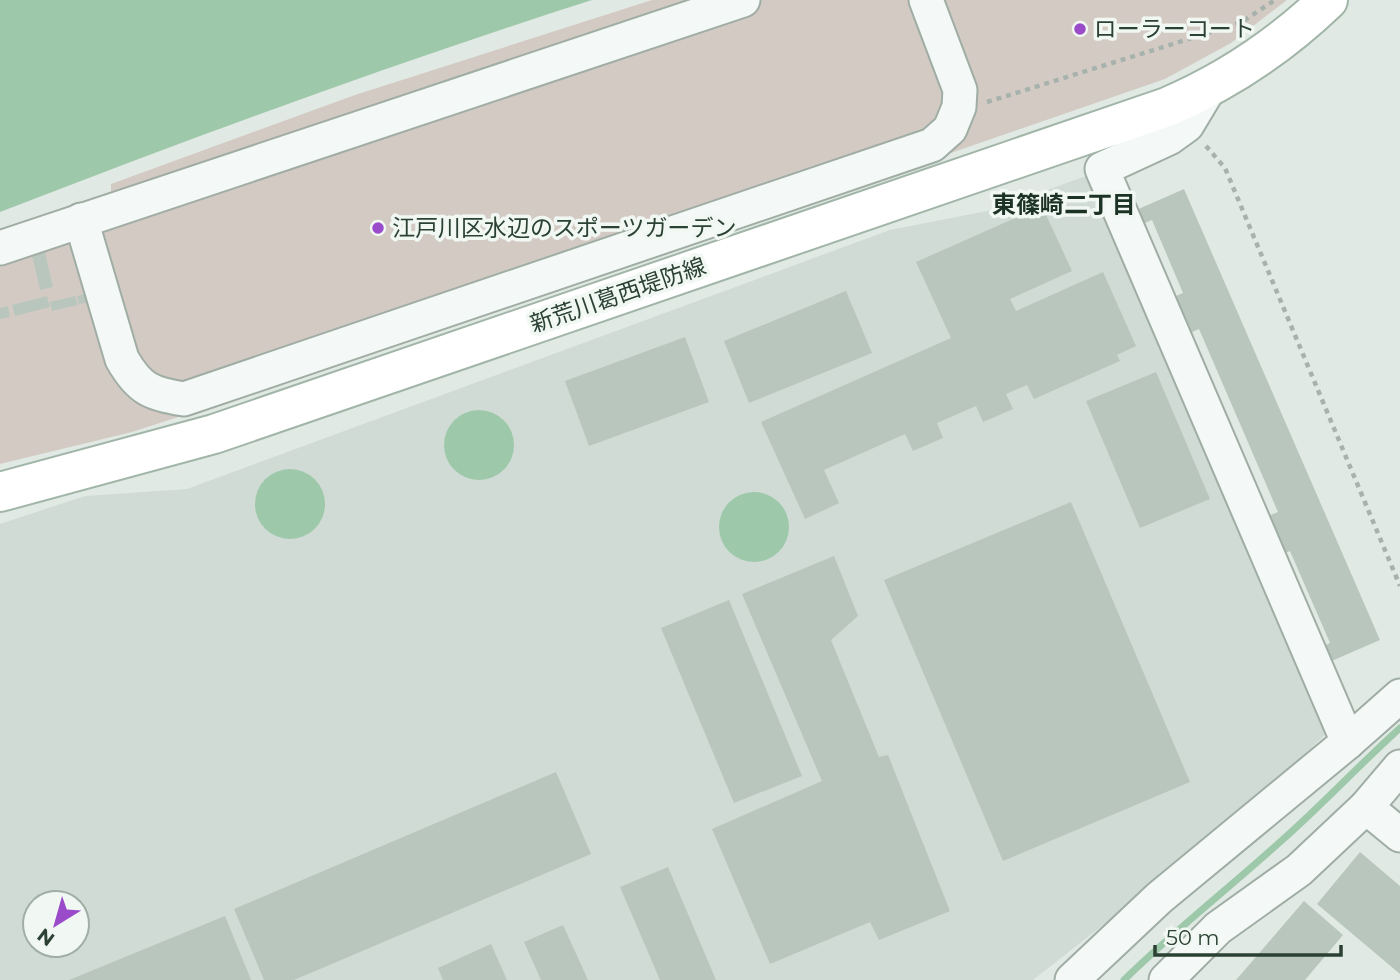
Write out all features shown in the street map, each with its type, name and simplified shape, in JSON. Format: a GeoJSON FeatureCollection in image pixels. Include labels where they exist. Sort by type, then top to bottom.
{"type":"FeatureCollection","features":[{"type":"Feature","properties":{"kind":"main road","name":"新荒川葛西堤防線"},"geometry":{"type":"LineString","coordinates":[[0,492],[214,434],[1167,107],[1208,90],[1248,65],[1288,37],[1328,0]]}},
{"type":"Feature","properties":{"kind":"street"},"geometry":{"type":"LineString","coordinates":[[0,248],[743,0]]}},
{"type":"Feature","properties":{"kind":"street"},"geometry":{"type":"LineString","coordinates":[[80,220],[122,359],[133,378],[157,395],[184,399],[932,145],[950,130],[958,111],[960,90],[926,0]]}},
{"type":"Feature","properties":{"kind":"street"},"geometry":{"type":"LineString","coordinates":[[1208,90],[1187,125],[1169,138],[1102,169],[1348,742]]}},
{"type":"Feature","properties":{"kind":"street"},"geometry":{"type":"LineString","coordinates":[[1072,980],[1159,898],[1400,696]]}},
{"type":"Feature","properties":{"kind":"street"},"geometry":{"type":"LineString","coordinates":[[1166,980],[1217,928],[1299,870],[1366,807],[1400,767]]}},
{"type":"Feature","properties":{"kind":"street"},"geometry":{"type":"LineString","coordinates":[[1366,807],[1400,835]]}},
{"type":"Feature","properties":{"kind":"path"},"geometry":{"type":"LineString","coordinates":[[958,111],[1240,23],[1275,0]]}},
{"type":"Feature","properties":{"kind":"path"},"geometry":{"type":"LineString","coordinates":[[1187,125],[1225,168],[1400,586]]}},
{"type":"Feature","properties":{"kind":"shaded area"},"geometry":{"type":"Polygon","coordinates":[[[0,0],[592,0],[294,102],[0,212],[0,0]]]}},
{"type":"Feature","properties":{"kind":"shaded area","name":"江戸川区水辺のスポーツガーデン"},"geometry":{"type":"Polygon","coordinates":[[[652,0],[1287,0],[1231,43],[1165,79],[311,374],[132,432],[0,464],[0,237],[111,196],[111,184],[355,95],[652,0]]]}},
{"type":"Feature","properties":{"kind":"shaded area"},"geometry":{"type":"Polygon","coordinates":[[[1086,176],[1334,726],[1235,821],[1033,980],[0,980],[0,524],[85,496],[187,489],[890,230],[992,210],[1086,176]]]}},
{"type":"Feature","properties":{"kind":"shaded area"},"geometry":{"type":"Polygon","coordinates":[[[486,410],[499,416],[508,425],[512,431],[512,459],[504,470],[493,478],[472,480],[454,470],[446,459],[444,438],[454,420],[465,412],[486,410]]]}},
{"type":"Feature","properties":{"kind":"shaded area"},"geometry":{"type":"Polygon","coordinates":[[[297,469],[310,475],[319,484],[323,490],[323,518],[315,529],[304,537],[283,539],[265,529],[257,518],[255,497],[265,479],[276,471],[297,469]]]}},
{"type":"Feature","properties":{"kind":"shaded area"},"geometry":{"type":"Polygon","coordinates":[[[761,492],[774,498],[783,507],[787,513],[787,541],[779,552],[768,560],[747,562],[729,552],[721,541],[719,520],[729,502],[740,494],[761,492]]]}},
{"type":"Feature","properties":{"kind":"building"},"geometry":{"type":"Polygon","coordinates":[[[1184,189],[1380,640],[1327,663],[1320,648],[1330,643],[1290,551],[1279,556],[1263,518],[1278,512],[1199,329],[1185,335],[1169,299],[1183,293],[1152,220],[1140,225],[1134,211],[1184,189]]]}},
{"type":"Feature","properties":{"kind":"building"},"geometry":{"type":"Polygon","coordinates":[[[1042,206],[1072,271],[1010,299],[1016,311],[1103,272],[1136,346],[1117,355],[1120,361],[1034,399],[1027,385],[1006,394],[1013,409],[983,422],[976,406],[937,423],[943,438],[913,451],[905,434],[824,470],[839,503],[805,519],[761,422],[951,338],[916,262],[1042,206]]]}},
{"type":"Feature","properties":{"kind":"building"},"geometry":{"type":"Polygon","coordinates":[[[45,252],[53,287],[40,290],[32,255],[45,252]]]}},
{"type":"Feature","properties":{"kind":"building"},"geometry":{"type":"Polygon","coordinates":[[[846,291],[872,353],[749,403],[724,341],[846,291]]]}},
{"type":"Feature","properties":{"kind":"building"},"geometry":{"type":"Polygon","coordinates":[[[92,292],[94,301],[79,304],[77,296],[92,292]]]}},
{"type":"Feature","properties":{"kind":"building"},"geometry":{"type":"Polygon","coordinates":[[[47,296],[50,307],[15,316],[12,305],[47,296]]]}},
{"type":"Feature","properties":{"kind":"building"},"geometry":{"type":"Polygon","coordinates":[[[75,296],[78,305],[52,311],[50,302],[75,296]]]}},
{"type":"Feature","properties":{"kind":"building"},"geometry":{"type":"Polygon","coordinates":[[[8,306],[10,317],[0,319],[0,308],[8,306]]]}},
{"type":"Feature","properties":{"kind":"building"},"geometry":{"type":"Polygon","coordinates":[[[685,337],[709,402],[589,446],[565,381],[685,337]]]}},
{"type":"Feature","properties":{"kind":"building"},"geometry":{"type":"Polygon","coordinates":[[[1156,372],[1210,499],[1140,528],[1086,401],[1156,372]]]}},
{"type":"Feature","properties":{"kind":"building"},"geometry":{"type":"Polygon","coordinates":[[[1071,502],[1190,782],[1003,861],[884,580],[1071,502]]]}},
{"type":"Feature","properties":{"kind":"building"},"geometry":{"type":"Polygon","coordinates":[[[834,556],[858,616],[831,640],[879,757],[888,755],[950,911],[879,940],[870,922],[770,964],[712,829],[822,781],[742,594],[834,556]]]}},
{"type":"Feature","properties":{"kind":"building"},"geometry":{"type":"Polygon","coordinates":[[[729,600],[802,776],[734,803],[661,628],[729,600]]]}},
{"type":"Feature","properties":{"kind":"building"},"geometry":{"type":"Polygon","coordinates":[[[556,772],[591,854],[294,980],[264,980],[234,909],[556,772]]]}},
{"type":"Feature","properties":{"kind":"building"},"geometry":{"type":"Polygon","coordinates":[[[1360,852],[1400,886],[1400,974],[1317,904],[1360,852]]]}},
{"type":"Feature","properties":{"kind":"building"},"geometry":{"type":"Polygon","coordinates":[[[668,867],[716,980],[660,980],[620,887],[668,867]]]}},
{"type":"Feature","properties":{"kind":"building"},"geometry":{"type":"Polygon","coordinates":[[[1304,901],[1343,935],[1305,980],[1236,980],[1304,901]]]}},
{"type":"Feature","properties":{"kind":"building"},"geometry":{"type":"Polygon","coordinates":[[[225,916],[251,980],[69,980],[225,916]]]}},
{"type":"Feature","properties":{"kind":"building"},"geometry":{"type":"Polygon","coordinates":[[[563,925],[588,980],[541,980],[524,942],[563,925]]]}},
{"type":"Feature","properties":{"kind":"building"},"geometry":{"type":"Polygon","coordinates":[[[491,944],[507,980],[443,980],[438,968],[491,944]]]}},
{"type":"Feature","properties":{"kind":"waterway"},"geometry":{"type":"LineString","coordinates":[[1124,980],[1295,828],[1400,728]]}},
{"type":"Feature","properties":{"kind":"place","name":"ローラーコート"},"geometry":{"type":"Point","coordinates":[1080,29]}},
{"type":"Feature","properties":{"kind":"place","name":"江戸川区水辺のスポーツガーデン"},"geometry":{"type":"Point","coordinates":[378,228]}},
{"type":"Feature","properties":{"kind":"district","name":"東篠崎二丁目"},"geometry":{"type":"Point","coordinates":[1064,204]}}]}
